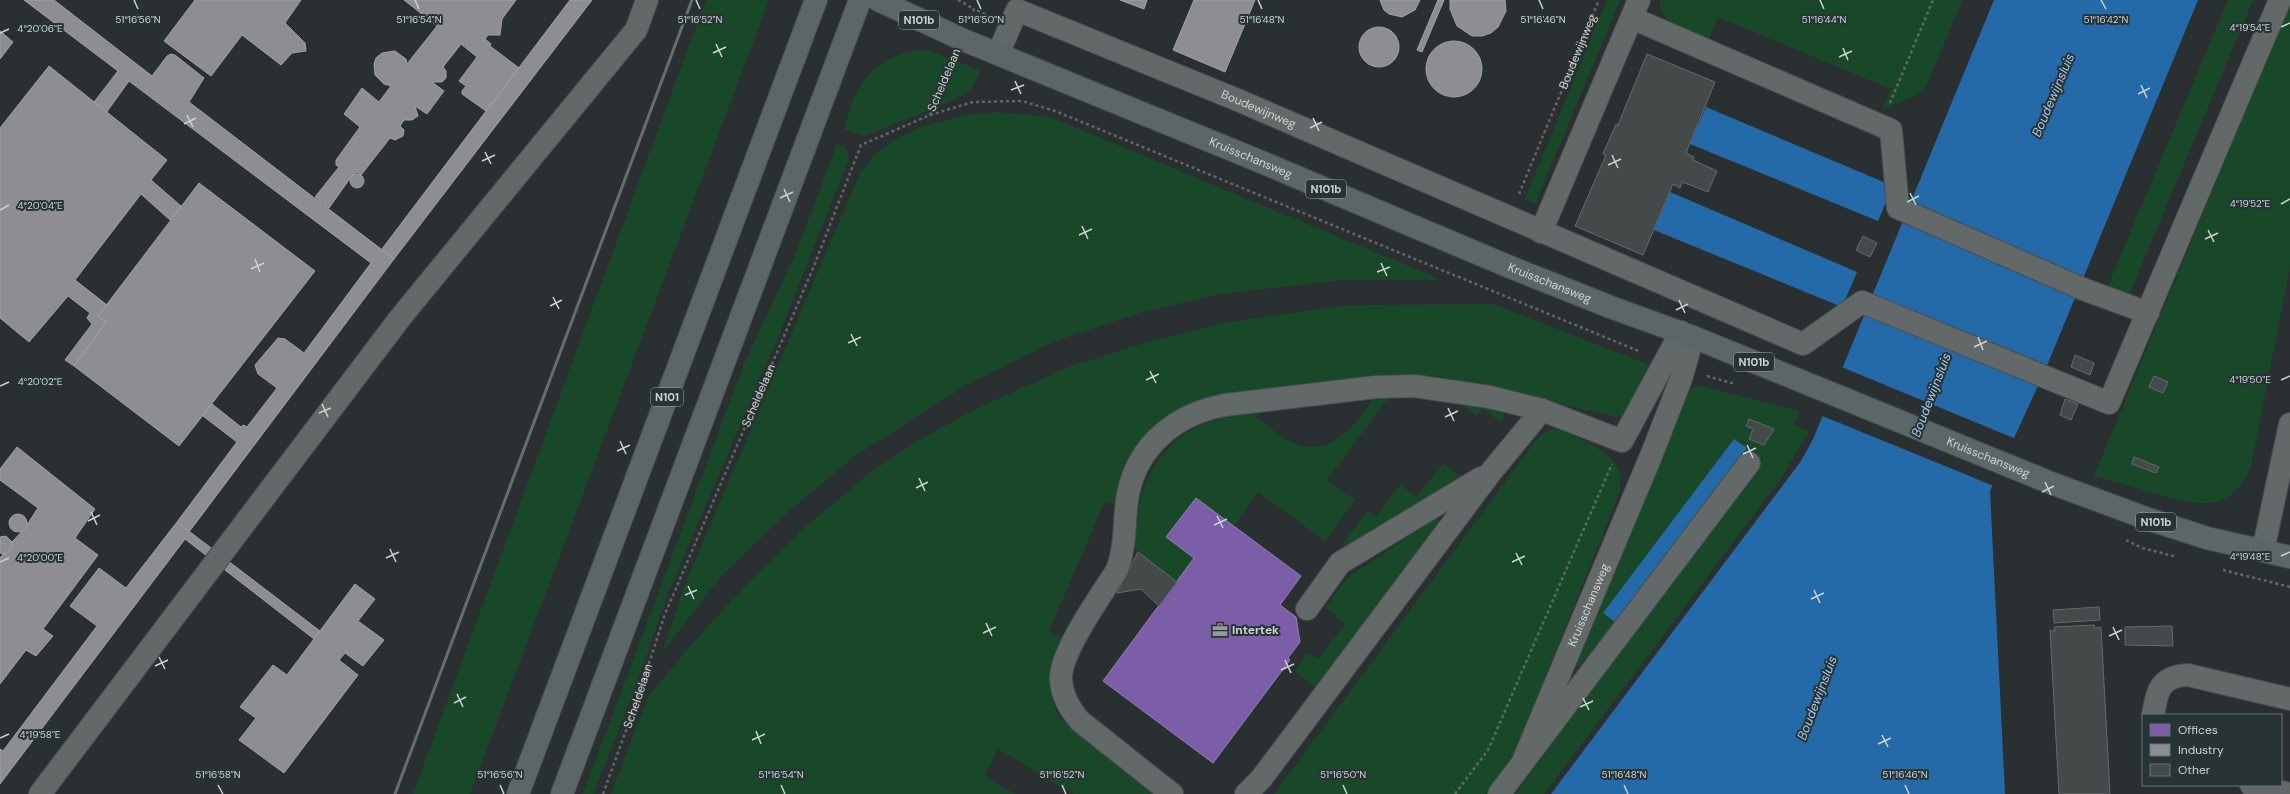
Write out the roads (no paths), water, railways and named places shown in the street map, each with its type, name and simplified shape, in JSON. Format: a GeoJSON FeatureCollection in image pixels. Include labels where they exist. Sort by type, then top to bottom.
{"type":"FeatureCollection","features":[{"type":"Feature","properties":{"kind":"main road","name":"N101"},"geometry":{"type":"LineString","coordinates":[[518,794],[816,0]]}},
{"type":"Feature","properties":{"kind":"main road"},"geometry":{"type":"LineString","coordinates":[[562,794],[860,0]]}},
{"type":"Feature","properties":{"kind":"main road","name":"Kruisschansweg"},"geometry":{"type":"LineString","coordinates":[[878,0],[961,39],[1540,279],[1613,308],[1687,334],[2051,483],[2151,520],[2207,538],[2290,557]]}},
{"type":"Feature","properties":{"kind":"street"},"geometry":{"type":"LineString","coordinates":[[40,794],[400,318],[636,30],[647,0]]}},
{"type":"Feature","properties":{"kind":"street"},"geometry":{"type":"LineString","coordinates":[[2148,313],[2083,289],[1898,208],[1891,130],[1635,9],[1541,232],[1803,344],[1862,302],[2110,403],[2148,313],[2280,0]]}},
{"type":"Feature","properties":{"kind":"street","name":"Boudewijnweg"},"geometry":{"type":"LineString","coordinates":[[998,54],[1017,10],[1240,101],[1541,232]]}},
{"type":"Feature","properties":{"kind":"street"},"geometry":{"type":"LineString","coordinates":[[1172,794],[1080,721],[1069,708],[1063,691],[1061,678],[1064,661],[1072,645],[1117,570],[1122,557],[1125,542],[1128,494],[1141,459],[1166,429],[1203,409],[1376,387],[1414,386],[1490,397],[1542,410],[1622,441],[1674,366],[1687,334]]}},
{"type":"Feature","properties":{"kind":"street","name":"Kruisschansweg"},"geometry":{"type":"LineString","coordinates":[[1524,759],[1651,456],[1674,366]]}},
{"type":"Feature","properties":{"kind":"street"},"geometry":{"type":"LineString","coordinates":[[1246,794],[1261,780],[1491,472],[1542,410]]}},
{"type":"Feature","properties":{"kind":"street"},"geometry":{"type":"LineString","coordinates":[[2263,551],[2290,424]]}},
{"type":"Feature","properties":{"kind":"street","name":"Kruisschansweg"},"geometry":{"type":"LineString","coordinates":[[1499,794],[1749,463]]}},
{"type":"Feature","properties":{"kind":"street"},"geometry":{"type":"LineString","coordinates":[[1307,609],[1340,563],[1491,472]]}},
{"type":"Feature","properties":{"kind":"street"},"geometry":{"type":"LineString","coordinates":[[2153,714],[2157,693],[2163,683],[2176,675],[2188,675],[2290,699]]}},
{"type":"Feature","properties":{"kind":"street"},"geometry":{"type":"LineString","coordinates":[[2255,786],[2290,794]]}},
{"type":"Feature","properties":{"kind":"water","name":"Boudewijnsluis"},"geometry":{"type":"Polygon","coordinates":[[[1994,0],[2198,0],[2046,368],[1990,491],[2005,794],[1551,794],[1801,461],[1814,437],[1994,0]]]}},
{"type":"Feature","properties":{"kind":"water"},"geometry":{"type":"Polygon","coordinates":[[[1706,107],[1893,186],[1878,221],[1690,144],[1706,107]]]}},
{"type":"Feature","properties":{"kind":"water"},"geometry":{"type":"Polygon","coordinates":[[[1670,192],[1857,272],[1842,307],[1654,230],[1670,192]]]}},
{"type":"Feature","properties":{"kind":"water"},"geometry":{"type":"Polygon","coordinates":[[[1734,439],[1747,448],[1615,622],[1603,613],[1734,439]]]}},
{"type":"Feature","properties":{"kind":"railway"},"geometry":{"type":"LineString","coordinates":[[395,794],[692,0]]}},
{"type":"Feature","properties":{"kind":"place","name":"Intertek"},"geometry":{"type":"Point","coordinates":[1220,630]}}]}
